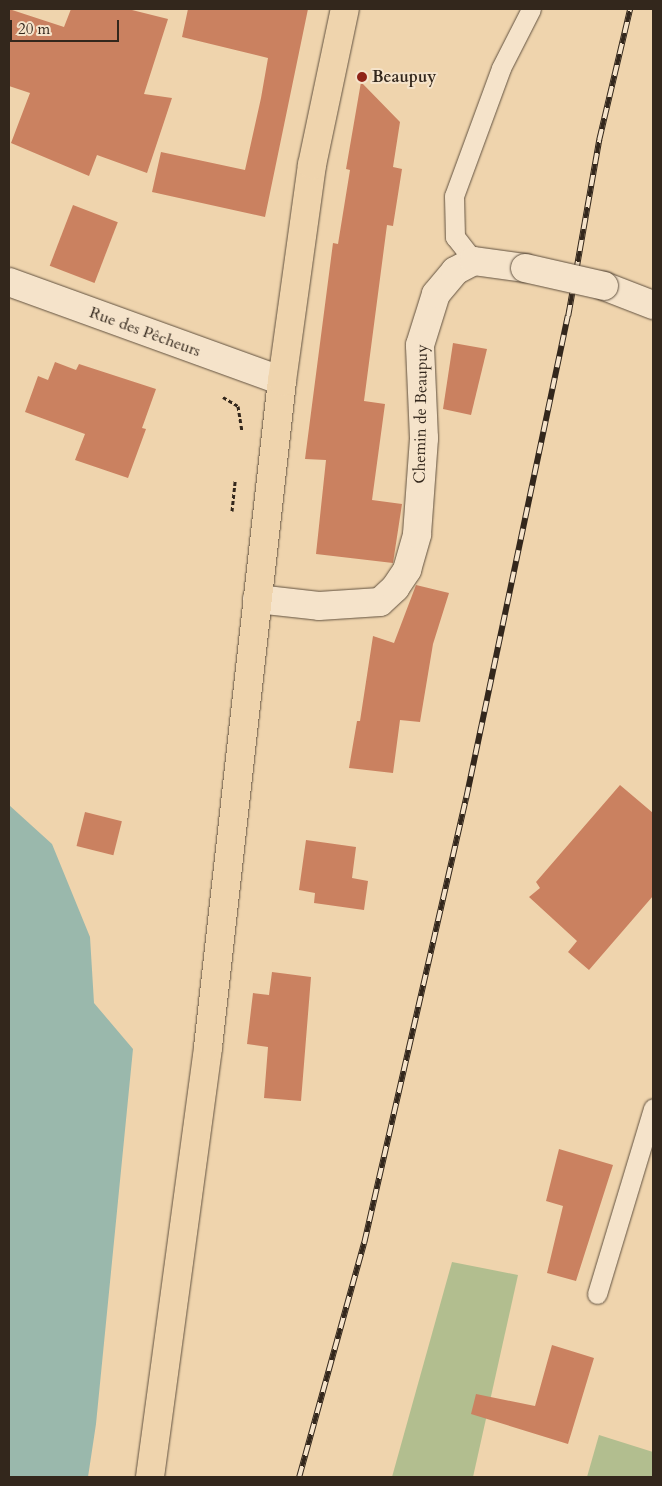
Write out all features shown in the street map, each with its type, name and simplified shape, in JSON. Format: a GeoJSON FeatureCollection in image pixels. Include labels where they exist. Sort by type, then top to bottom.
{"type":"FeatureCollection","features":[{"type":"Feature","properties":{"kind":"main road"},"geometry":{"type":"LineString","coordinates":[[150,1477],[208,1047],[282,380],[312,164],[345,9]]}},
{"type":"Feature","properties":{"kind":"street"},"geometry":{"type":"LineString","coordinates":[[474,261],[525,268],[604,286],[653,305]]}},
{"type":"Feature","properties":{"kind":"street","name":"Chemin de Beaupuy"},"geometry":{"type":"LineString","coordinates":[[257,599],[319,606],[380,602],[407,570],[417,534],[424,438],[420,345],[436,294],[455,271],[474,261]]}},
{"type":"Feature","properties":{"kind":"street","name":"Rue des Pêcheurs"},"geometry":{"type":"LineString","coordinates":[[9,282],[282,380]]}},
{"type":"Feature","properties":{"kind":"lane"},"geometry":{"type":"LineString","coordinates":[[474,261],[456,237],[454,196],[501,68],[531,9]]}},
{"type":"Feature","properties":{"kind":"lane"},"geometry":{"type":"LineString","coordinates":[[597,1294],[653,1108]]}},
{"type":"Feature","properties":{"kind":"green space"},"geometry":{"type":"Polygon","coordinates":[[[452,1262],[518,1275],[473,1477],[392,1477],[452,1262]]]}},
{"type":"Feature","properties":{"kind":"green space"},"geometry":{"type":"Polygon","coordinates":[[[599,1435],[653,1452],[653,1477],[587,1477],[599,1435]]]}},
{"type":"Feature","properties":{"kind":"shaded area"},"geometry":{"type":"Polygon","coordinates":[[[9,805],[52,844],[90,937],[94,1003],[133,1049],[96,1424],[88,1477],[9,1477],[9,805]]]}},
{"type":"Feature","properties":{"kind":"building"},"geometry":{"type":"Polygon","coordinates":[[[9,9],[64,27],[71,9],[128,9],[168,19],[144,94],[172,98],[147,173],[97,155],[89,176],[11,143],[30,93],[9,86],[9,9]]]}},
{"type":"Feature","properties":{"kind":"building"},"geometry":{"type":"Polygon","coordinates":[[[188,9],[308,9],[265,217],[152,192],[161,152],[245,170],[261,98],[268,58],[182,37],[188,9]]]}},
{"type":"Feature","properties":{"kind":"building"},"geometry":{"type":"Polygon","coordinates":[[[361,82],[400,122],[393,167],[402,169],[393,226],[387,225],[364,401],[385,404],[372,500],[402,504],[393,563],[316,554],[326,460],[305,459],[333,243],[338,244],[350,170],[346,169],[361,82]]]}},
{"type":"Feature","properties":{"kind":"building"},"geometry":{"type":"Polygon","coordinates":[[[73,205],[118,222],[95,283],[50,266],[73,205]]]}},
{"type":"Feature","properties":{"kind":"building"},"geometry":{"type":"Polygon","coordinates":[[[453,343],[487,349],[471,415],[443,409],[453,343]]]}},
{"type":"Feature","properties":{"kind":"building"},"geometry":{"type":"Polygon","coordinates":[[[55,362],[76,370],[79,364],[156,389],[142,428],[146,429],[128,478],[75,460],[85,434],[25,412],[38,376],[48,380],[55,362]]]}},
{"type":"Feature","properties":{"kind":"building"},"geometry":{"type":"Polygon","coordinates":[[[416,585],[449,593],[433,644],[420,722],[400,720],[393,773],[349,768],[357,721],[360,721],[373,636],[394,643],[416,585]]]}},
{"type":"Feature","properties":{"kind":"building"},"geometry":{"type":"Polygon","coordinates":[[[620,785],[653,813],[653,896],[589,970],[568,952],[577,941],[529,897],[540,888],[536,882],[620,785]]]}},
{"type":"Feature","properties":{"kind":"building"},"geometry":{"type":"Polygon","coordinates":[[[85,812],[122,821],[113,855],[77,846],[85,812]]]}},
{"type":"Feature","properties":{"kind":"building"},"geometry":{"type":"Polygon","coordinates":[[[306,840],[356,847],[352,878],[368,881],[364,910],[314,903],[315,893],[299,890],[306,840]]]}},
{"type":"Feature","properties":{"kind":"building"},"geometry":{"type":"Polygon","coordinates":[[[272,972],[311,977],[301,1101],[264,1098],[268,1047],[247,1044],[253,993],[269,995],[272,972]]]}},
{"type":"Feature","properties":{"kind":"building"},"geometry":{"type":"Polygon","coordinates":[[[559,1149],[613,1165],[576,1281],[547,1273],[563,1206],[546,1201],[559,1149]]]}},
{"type":"Feature","properties":{"kind":"building"},"geometry":{"type":"Polygon","coordinates":[[[552,1345],[594,1358],[568,1444],[471,1414],[476,1394],[535,1406],[552,1345]]]}},
{"type":"Feature","properties":{"kind":"railway"},"geometry":{"type":"LineString","coordinates":[[299,1477],[364,1243],[466,798],[568,316],[599,140],[630,9]]}},
{"type":"Feature","properties":{"kind":"place","name":"Beaupuy"},"geometry":{"type":"Point","coordinates":[362,77]}}]}
